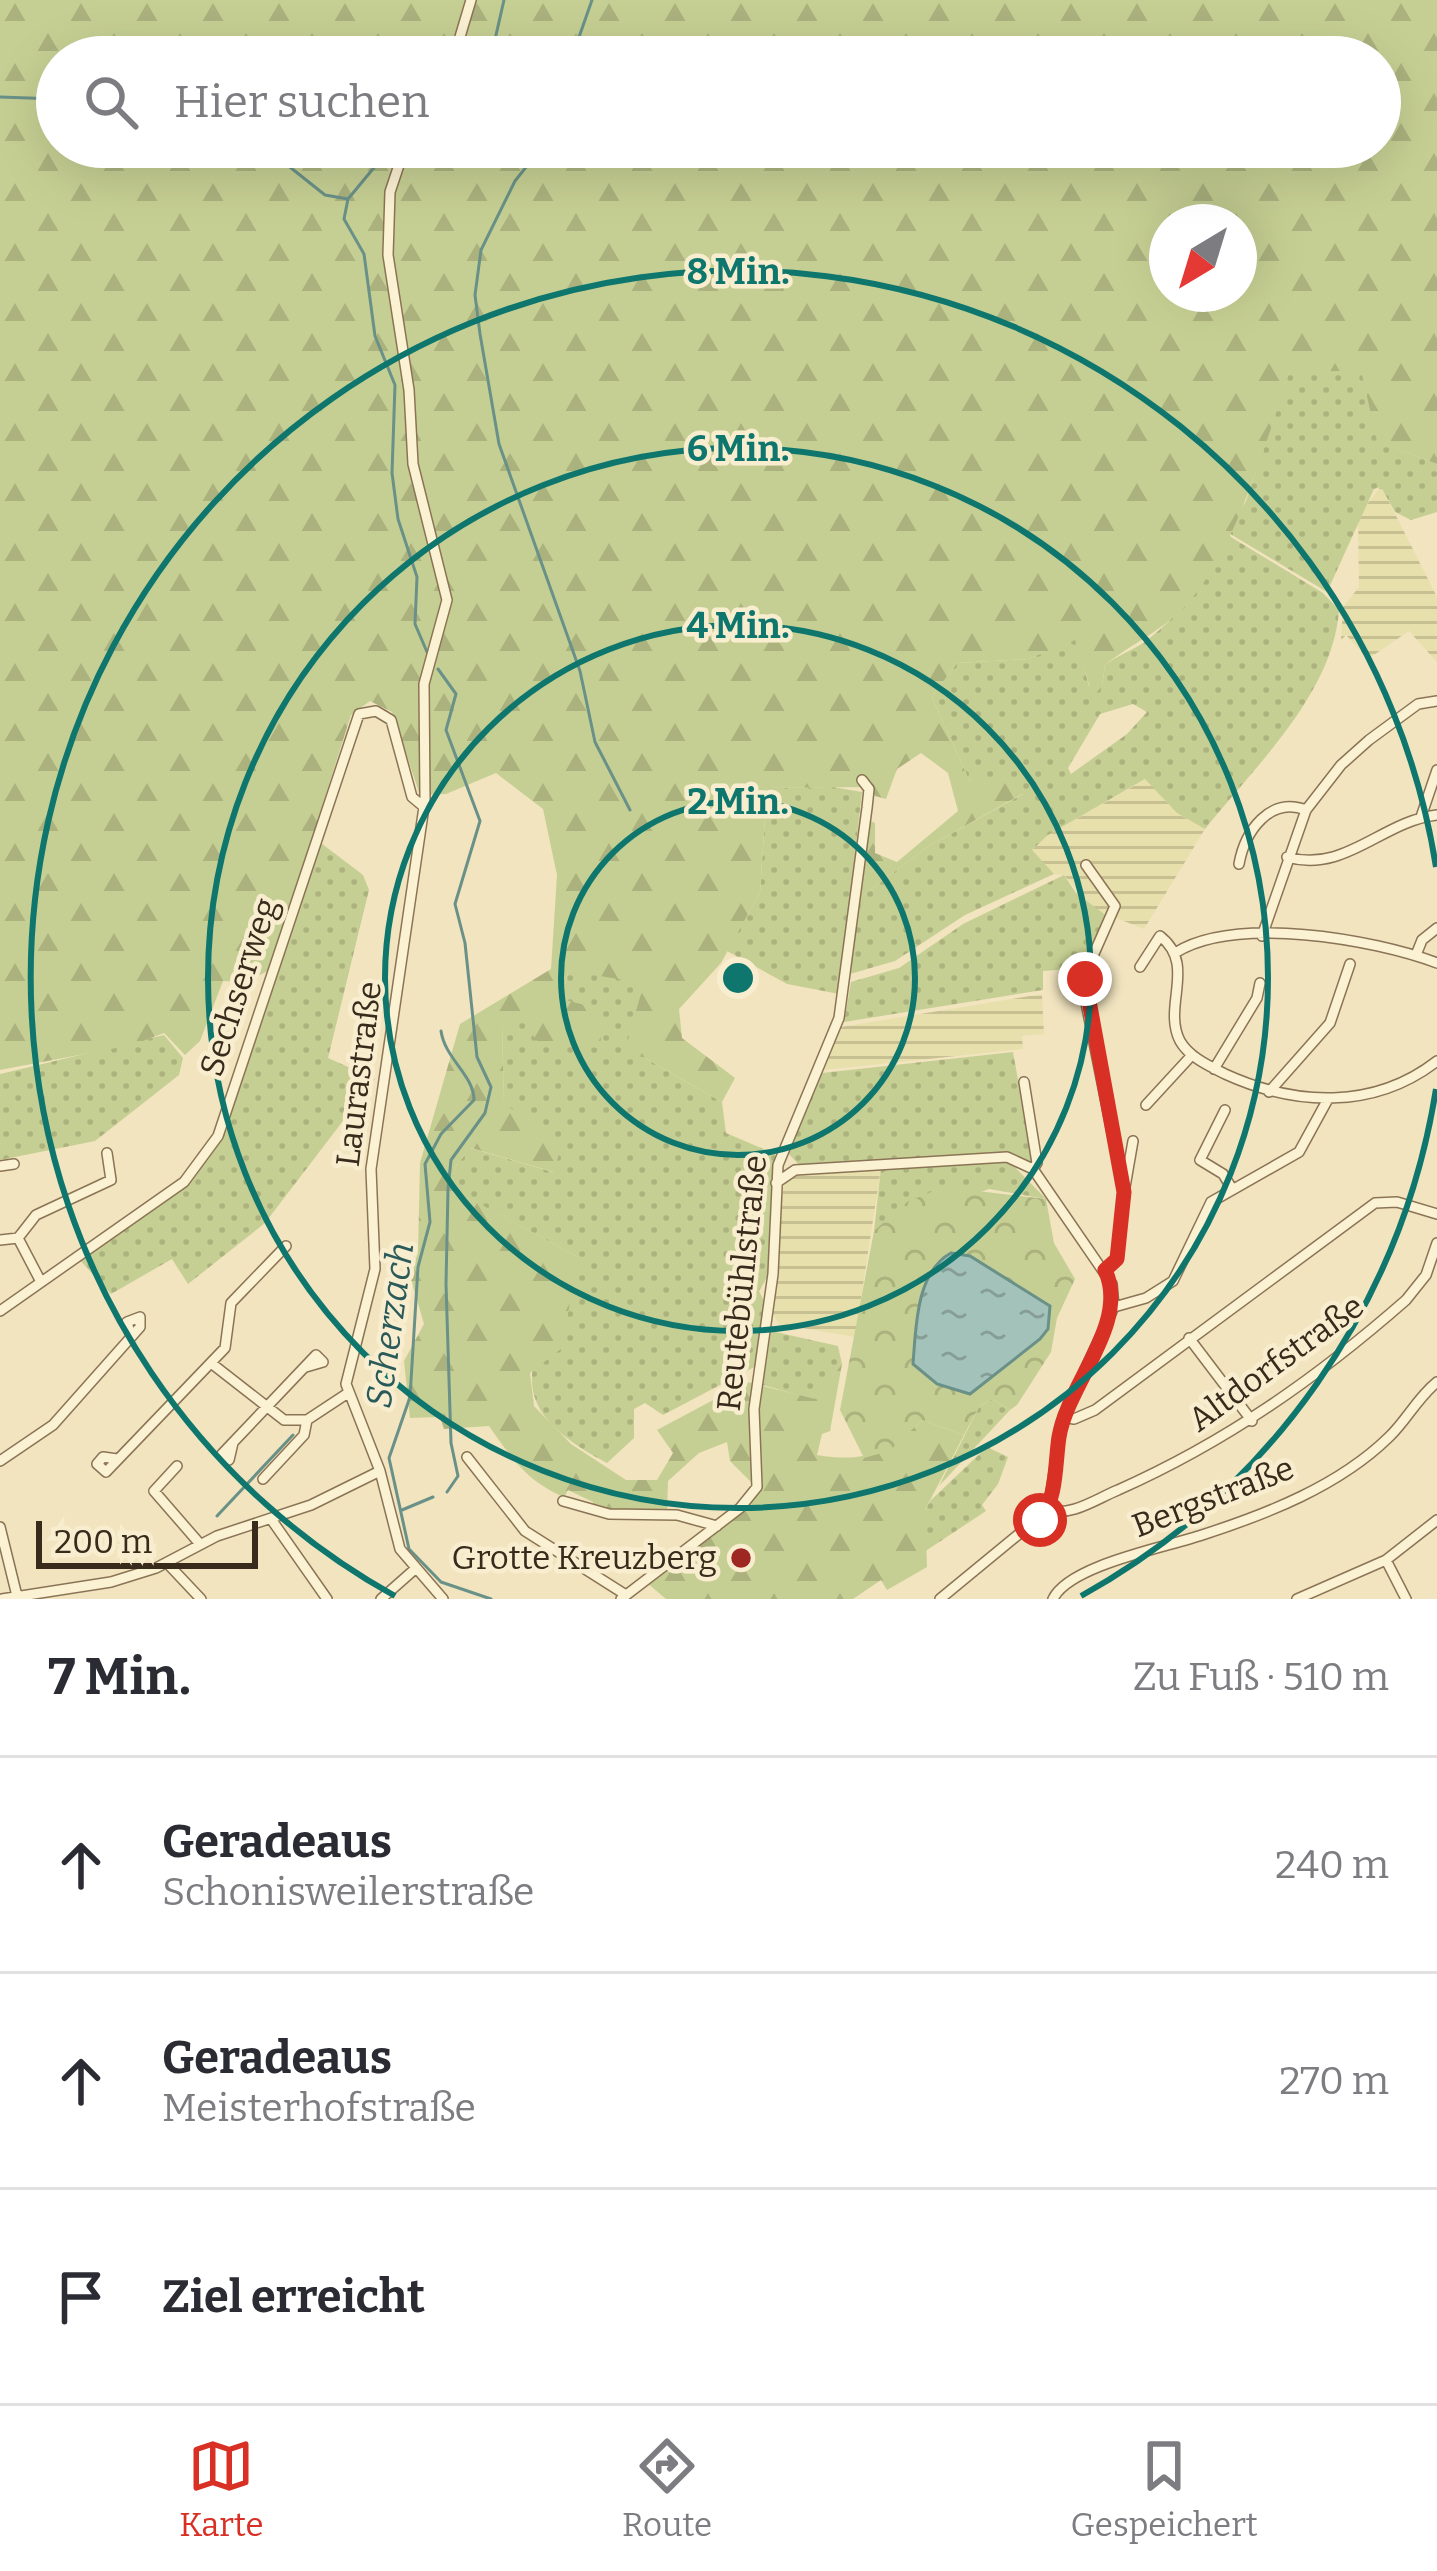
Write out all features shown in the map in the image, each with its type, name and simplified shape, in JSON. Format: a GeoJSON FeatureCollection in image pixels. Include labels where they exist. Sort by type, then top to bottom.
{"type":"FeatureCollection","features":[{"type":"Feature","properties":{"kind":"street"},"geometry":{"type":"LineString","coordinates":[[460,36],[471,0]]}},
{"type":"Feature","properties":{"kind":"street","name":"Laurastraße"},"geometry":{"type":"LineString","coordinates":[[348,1393],[347,1370],[368,1313],[375,1269],[371,1169],[424,807],[424,684],[446,600],[413,464],[409,390],[388,255],[388,202],[398,168]]}},
{"type":"Feature","properties":{"kind":"street"},"geometry":{"type":"LineString","coordinates":[[1262,936],[1306,809],[1341,765],[1369,740],[1418,704],[1437,701]]}},
{"type":"Feature","properties":{"kind":"street","name":"Sechserweg"},"geometry":{"type":"LineString","coordinates":[[0,1311],[184,1182],[206,1158],[358,714],[376,711],[392,720],[412,797],[424,807]]}},
{"type":"Feature","properties":{"kind":"street"},"geometry":{"type":"LineString","coordinates":[[1421,817],[1437,770]]}},
{"type":"Feature","properties":{"kind":"street","name":"Reutebühlstraße"},"geometry":{"type":"LineString","coordinates":[[623,1597],[747,1501],[758,1480],[754,1409],[773,1274],[776,1183],[781,1151],[830,1047],[843,998],[867,808],[868,789],[862,780]]}},
{"type":"Feature","properties":{"kind":"street"},"geometry":{"type":"LineString","coordinates":[[1239,864],[1261,818],[1285,806],[1306,809]]}},
{"type":"Feature","properties":{"kind":"street"},"geometry":{"type":"LineString","coordinates":[[1287,856],[1320,862],[1340,857],[1421,817],[1437,815]]}},
{"type":"Feature","properties":{"kind":"street"},"geometry":{"type":"LineString","coordinates":[[1086,865],[1115,906],[1085,979],[1124,1192]]}},
{"type":"Feature","properties":{"kind":"street"},"geometry":{"type":"LineString","coordinates":[[1417,956],[1422,940],[1437,928]]}},
{"type":"Feature","properties":{"kind":"street"},"geometry":{"type":"LineString","coordinates":[[1175,953],[1219,937],[1262,936],[1359,942],[1437,963]]}},
{"type":"Feature","properties":{"kind":"street"},"geometry":{"type":"LineString","coordinates":[[1140,967],[1160,937],[1175,953],[1179,972],[1174,1022],[1192,1055],[1269,1092],[1328,1099],[1381,1092],[1437,1061]]}},
{"type":"Feature","properties":{"kind":"street"},"geometry":{"type":"LineString","coordinates":[[1269,1092],[1330,1023],[1350,964]]}},
{"type":"Feature","properties":{"kind":"street"},"geometry":{"type":"LineString","coordinates":[[1214,1069],[1257,998],[1260,982]]}},
{"type":"Feature","properties":{"kind":"street"},"geometry":{"type":"LineString","coordinates":[[1146,1105],[1192,1055]]}},
{"type":"Feature","properties":{"kind":"street"},"geometry":{"type":"LineString","coordinates":[[1024,1082],[1037,1162],[1033,1169]]}},
{"type":"Feature","properties":{"kind":"street"},"geometry":{"type":"LineString","coordinates":[[1114,1306],[1146,1298],[1173,1281],[1205,1211],[1231,1187],[1299,1152],[1328,1099]]}},
{"type":"Feature","properties":{"kind":"street"},"geometry":{"type":"LineString","coordinates":[[1225,1110],[1199,1160],[1223,1174],[1231,1187]]}},
{"type":"Feature","properties":{"kind":"street"},"geometry":{"type":"LineString","coordinates":[[1105,1270],[1117,1259],[1132,1141]]}},
{"type":"Feature","properties":{"kind":"street"},"geometry":{"type":"LineString","coordinates":[[781,1151],[795,1171]]}},
{"type":"Feature","properties":{"kind":"street"},"geometry":{"type":"LineString","coordinates":[[0,1240],[18,1238],[36,1215],[111,1180],[107,1154]]}},
{"type":"Feature","properties":{"kind":"street"},"geometry":{"type":"LineString","coordinates":[[776,1183],[795,1171],[1007,1156],[1033,1169],[1105,1270],[1114,1306],[1064,1417],[1048,1510],[940,1599]]}},
{"type":"Feature","properties":{"kind":"street"},"geometry":{"type":"LineString","coordinates":[[0,1166],[14,1164]]}},
{"type":"Feature","properties":{"kind":"street"},"geometry":{"type":"LineString","coordinates":[[1064,1417],[1074,1419],[1095,1410],[1375,1203],[1397,1202],[1437,1214]]}},
{"type":"Feature","properties":{"kind":"street"},"geometry":{"type":"LineString","coordinates":[[18,1238],[41,1282]]}},
{"type":"Feature","properties":{"kind":"street","name":"Altdorfstraße"},"geometry":{"type":"LineString","coordinates":[[1048,1510],[1068,1512],[1178,1464],[1252,1421],[1406,1300],[1426,1276],[1437,1243]]}},
{"type":"Feature","properties":{"kind":"street"},"geometry":{"type":"LineString","coordinates":[[117,1459],[211,1363],[228,1340],[231,1303],[286,1246]]}},
{"type":"Feature","properties":{"kind":"street"},"geometry":{"type":"LineString","coordinates":[[0,1461],[53,1425],[131,1337]]}},
{"type":"Feature","properties":{"kind":"street"},"geometry":{"type":"LineString","coordinates":[[1189,1338],[1252,1421]]}},
{"type":"Feature","properties":{"kind":"street"},"geometry":{"type":"LineString","coordinates":[[211,1363],[266,1411],[284,1420],[308,1420],[348,1393],[380,1471],[396,1538],[443,1599]]}},
{"type":"Feature","properties":{"kind":"street"},"geometry":{"type":"LineString","coordinates":[[232,1443],[306,1367]]}},
{"type":"Feature","properties":{"kind":"street","name":"Bergstraße"},"geometry":{"type":"LineString","coordinates":[[1053,1599],[1069,1581],[1168,1542],[1230,1526],[1327,1481],[1389,1437],[1437,1382]]}},
{"type":"Feature","properties":{"kind":"street"},"geometry":{"type":"LineString","coordinates":[[263,1479],[304,1435],[308,1420]]}},
{"type":"Feature","properties":{"kind":"street"},"geometry":{"type":"LineString","coordinates":[[467,1456],[525,1531],[623,1597]]}},
{"type":"Feature","properties":{"kind":"street"},"geometry":{"type":"LineString","coordinates":[[177,1466],[157,1486],[156,1495],[200,1544]]}},
{"type":"Feature","properties":{"kind":"street"},"geometry":{"type":"LineString","coordinates":[[2,1599],[130,1575],[167,1563],[200,1544],[271,1520],[380,1471]]}},
{"type":"Feature","properties":{"kind":"street"},"geometry":{"type":"LineString","coordinates":[[562,1501],[609,1514],[677,1515],[717,1526]]}},
{"type":"Feature","properties":{"kind":"street"},"geometry":{"type":"LineString","coordinates":[[271,1520],[327,1599]]}},
{"type":"Feature","properties":{"kind":"street"},"geometry":{"type":"LineString","coordinates":[[1297,1599],[1386,1560],[1437,1520]]}},
{"type":"Feature","properties":{"kind":"street"},"geometry":{"type":"LineString","coordinates":[[0,1527],[17,1596]]}},
{"type":"Feature","properties":{"kind":"street"},"geometry":{"type":"LineString","coordinates":[[1427,1530],[1437,1540]]}},
{"type":"Feature","properties":{"kind":"street"},"geometry":{"type":"LineString","coordinates":[[1386,1560],[1406,1599]]}},
{"type":"Feature","properties":{"kind":"street"},"geometry":{"type":"LineString","coordinates":[[167,1563],[201,1599]]}},
{"type":"Feature","properties":{"kind":"street"},"geometry":{"type":"LineString","coordinates":[[381,1599],[416,1569]]}},
{"type":"Feature","properties":{"kind":"shaded area"},"geometry":{"type":"Polygon","coordinates":[[[1381,486],[1437,597],[1437,662],[1409,631],[1368,659],[1346,635],[1341,640],[1343,607],[1359,587],[1358,516],[1381,486]]]}},
{"type":"Feature","properties":{"kind":"shaded area"},"geometry":{"type":"Polygon","coordinates":[[[1146,779],[1177,813],[1205,829],[1144,929],[1094,909],[1064,875],[1054,874],[1031,851],[1048,835],[1146,779]]]}},
{"type":"Feature","properties":{"kind":"shaded area"},"geometry":{"type":"Polygon","coordinates":[[[1042,994],[1044,1034],[1022,1036],[1023,1049],[823,1070],[841,1027],[1042,994]]]}},
{"type":"Feature","properties":{"kind":"shaded area"},"geometry":{"type":"Polygon","coordinates":[[[881,1168],[855,1337],[779,1324],[771,1312],[784,1181],[795,1174],[881,1168]]]}},
{"type":"Feature","properties":{"kind":"green space"},"geometry":{"type":"Polygon","coordinates":[[[0,0],[1437,0],[1437,464],[1377,441],[1361,370],[1289,373],[1248,494],[1205,581],[1168,622],[1105,665],[1102,686],[1093,697],[1075,640],[1028,659],[957,663],[932,697],[969,780],[988,783],[1005,776],[1024,793],[929,846],[858,899],[868,820],[875,823],[875,853],[897,862],[958,811],[948,773],[921,753],[897,769],[886,799],[875,796],[871,787],[767,788],[760,892],[721,963],[679,1009],[682,1038],[735,1078],[722,1102],[643,1057],[624,1054],[644,983],[568,971],[562,999],[603,1010],[600,1048],[537,1041],[523,1021],[502,1027],[504,1103],[561,1146],[554,1172],[471,1148],[456,1166],[452,1189],[578,1257],[562,1348],[530,1373],[534,1406],[571,1444],[626,1480],[657,1480],[673,1453],[657,1430],[747,1382],[815,1399],[842,1364],[830,1431],[822,1434],[817,1455],[849,1458],[875,1453],[922,1420],[964,1435],[925,1510],[927,1567],[887,1590],[881,1580],[853,1599],[666,1599],[646,1582],[756,1487],[730,1461],[727,1442],[699,1453],[668,1481],[667,1513],[592,1508],[593,1502],[568,1490],[564,1497],[530,1476],[489,1426],[444,1429],[440,1417],[410,1418],[404,1361],[424,1324],[410,1276],[418,1253],[420,1163],[460,1024],[551,969],[557,875],[543,809],[496,773],[446,794],[420,795],[392,712],[370,701],[351,715],[270,970],[245,982],[223,981],[200,1041],[185,1055],[164,1033],[132,1045],[0,1070],[0,0]]]}},
{"type":"Feature","properties":{"kind":"green space"},"geometry":{"type":"Polygon","coordinates":[[[1362,369],[1378,441],[1437,464],[1437,512],[1411,520],[1395,512],[1381,487],[1374,489],[1327,592],[1227,532],[1246,501],[1289,372],[1362,369]]]}},
{"type":"Feature","properties":{"kind":"green space"},"geometry":{"type":"Polygon","coordinates":[[[1226,534],[1323,593],[1339,610],[1334,641],[1307,700],[1205,829],[1177,813],[1145,779],[1048,835],[1032,850],[1054,874],[965,915],[895,961],[850,974],[858,899],[929,846],[1023,794],[969,780],[932,697],[957,663],[1028,659],[1076,639],[1089,686],[1102,686],[1105,665],[1146,641],[1172,618],[1203,580],[1226,534]],[[1133,704],[1100,714],[1068,768],[1071,774],[1127,734],[1147,712],[1133,704]]]}},
{"type":"Feature","properties":{"kind":"green space"},"geometry":{"type":"Polygon","coordinates":[[[833,787],[862,792],[839,994],[787,984],[727,951],[760,892],[767,788],[833,787]]]}},
{"type":"Feature","properties":{"kind":"green space"},"geometry":{"type":"Polygon","coordinates":[[[317,840],[363,875],[369,890],[328,1058],[375,1079],[265,1223],[188,1284],[172,1259],[111,1294],[77,1257],[184,1182],[206,1158],[317,840]]]}},
{"type":"Feature","properties":{"kind":"green space"},"geometry":{"type":"Polygon","coordinates":[[[1064,875],[1076,893],[1107,916],[1084,968],[1043,971],[1043,990],[844,1022],[851,982],[899,968],[963,924],[1064,875]]]}},
{"type":"Feature","properties":{"kind":"green space"},"geometry":{"type":"Polygon","coordinates":[[[568,971],[621,975],[644,983],[643,1057],[722,1102],[726,1133],[775,1154],[769,1274],[759,1291],[765,1303],[756,1366],[663,1415],[645,1403],[634,1409],[634,1438],[607,1463],[570,1440],[546,1418],[534,1397],[537,1350],[578,1257],[451,1189],[456,1166],[470,1148],[553,1172],[560,1146],[504,1104],[502,1026],[562,999],[568,971]]]}},
{"type":"Feature","properties":{"kind":"green space"},"geometry":{"type":"Polygon","coordinates":[[[164,1035],[183,1058],[179,1075],[95,1141],[0,1160],[0,1074],[164,1035]]]}},
{"type":"Feature","properties":{"kind":"green space"},"geometry":{"type":"Polygon","coordinates":[[[1013,1052],[1033,1162],[989,1153],[800,1166],[786,1151],[822,1073],[1013,1052]]]}},
{"type":"Feature","properties":{"kind":"green space"},"geometry":{"type":"Polygon","coordinates":[[[1009,1161],[1046,1199],[989,1189],[874,1231],[881,1168],[1009,1161]]]}},
{"type":"Feature","properties":{"kind":"green space"},"geometry":{"type":"Polygon","coordinates":[[[943,1187],[1046,1199],[1054,1243],[1075,1279],[1057,1318],[1051,1352],[1017,1405],[1010,1410],[992,1399],[979,1407],[964,1435],[922,1420],[889,1451],[864,1458],[840,1410],[874,1231],[907,1202],[943,1187]]]}},
{"type":"Feature","properties":{"kind":"green space"},"geometry":{"type":"Polygon","coordinates":[[[771,1331],[838,1346],[842,1364],[815,1400],[763,1385],[771,1331]]]}},
{"type":"Feature","properties":{"kind":"green space"},"geometry":{"type":"Polygon","coordinates":[[[992,1399],[1010,1410],[939,1486],[979,1407],[992,1399]]]}},
{"type":"Feature","properties":{"kind":"green space"},"geometry":{"type":"Polygon","coordinates":[[[987,1447],[1008,1457],[998,1484],[982,1505],[986,1511],[924,1552],[925,1510],[931,1500],[987,1447]]]}},
{"type":"Feature","properties":{"kind":"water"},"geometry":{"type":"Polygon","coordinates":[[[951,1253],[970,1256],[1050,1306],[1048,1329],[1040,1339],[970,1394],[937,1384],[913,1364],[924,1287],[939,1262],[951,1253]]]}},
{"type":"Feature","properties":{"kind":"waterway","name":"Scherzach"},"geometry":{"type":"LineString","coordinates":[[496,36],[504,0]]}},
{"type":"Feature","properties":{"kind":"waterway"},"geometry":{"type":"LineString","coordinates":[[579,36],[592,0]]}},
{"type":"Feature","properties":{"kind":"waterway"},"geometry":{"type":"LineString","coordinates":[[0,97],[36,98]]}},
{"type":"Feature","properties":{"kind":"waterway"},"geometry":{"type":"LineString","coordinates":[[291,168],[325,195],[348,199]]}},
{"type":"Feature","properties":{"kind":"waterway","name":"Scherzach"},"geometry":{"type":"LineString","coordinates":[[374,168],[348,199],[344,219],[364,254],[375,336],[395,385],[392,473],[398,519],[417,577],[415,624],[427,652]]}},
{"type":"Feature","properties":{"kind":"waterway"},"geometry":{"type":"LineString","coordinates":[[525,168],[481,250],[475,295],[480,334],[499,444],[580,671],[595,742],[630,810]]}},
{"type":"Feature","properties":{"kind":"waterway"},"geometry":{"type":"LineString","coordinates":[[438,669],[456,694],[446,730],[480,821],[455,904],[465,943],[477,1057],[491,1087],[485,1113],[451,1160],[446,1284],[451,1443],[458,1476],[447,1492]]}},
{"type":"Feature","properties":{"kind":"waterway","name":"Scherzach"},"geometry":{"type":"LineString","coordinates":[[441,1031],[474,1100],[441,1134],[425,1164],[430,1222],[418,1267],[410,1397],[389,1458],[409,1549],[441,1582],[491,1599]]}},
{"type":"Feature","properties":{"kind":"waterway"},"geometry":{"type":"LineString","coordinates":[[217,1516],[293,1435]]}},
{"type":"Feature","properties":{"kind":"waterway"},"geometry":{"type":"LineString","coordinates":[[402,1510],[433,1497]]}},
{"type":"Feature","properties":{"kind":"place","name":"Grotte Kreuzberg"},"geometry":{"type":"Point","coordinates":[741,1558]}},
{"type":"Feature","properties":{"kind":"route"},"geometry":{"type":"LineString","coordinates":[[1040,1520],[1050,1503],[1070,1396],[1114,1306],[1115,1295],[1105,1270],[1117,1259],[1124,1192],[1085,979]]}}]}
